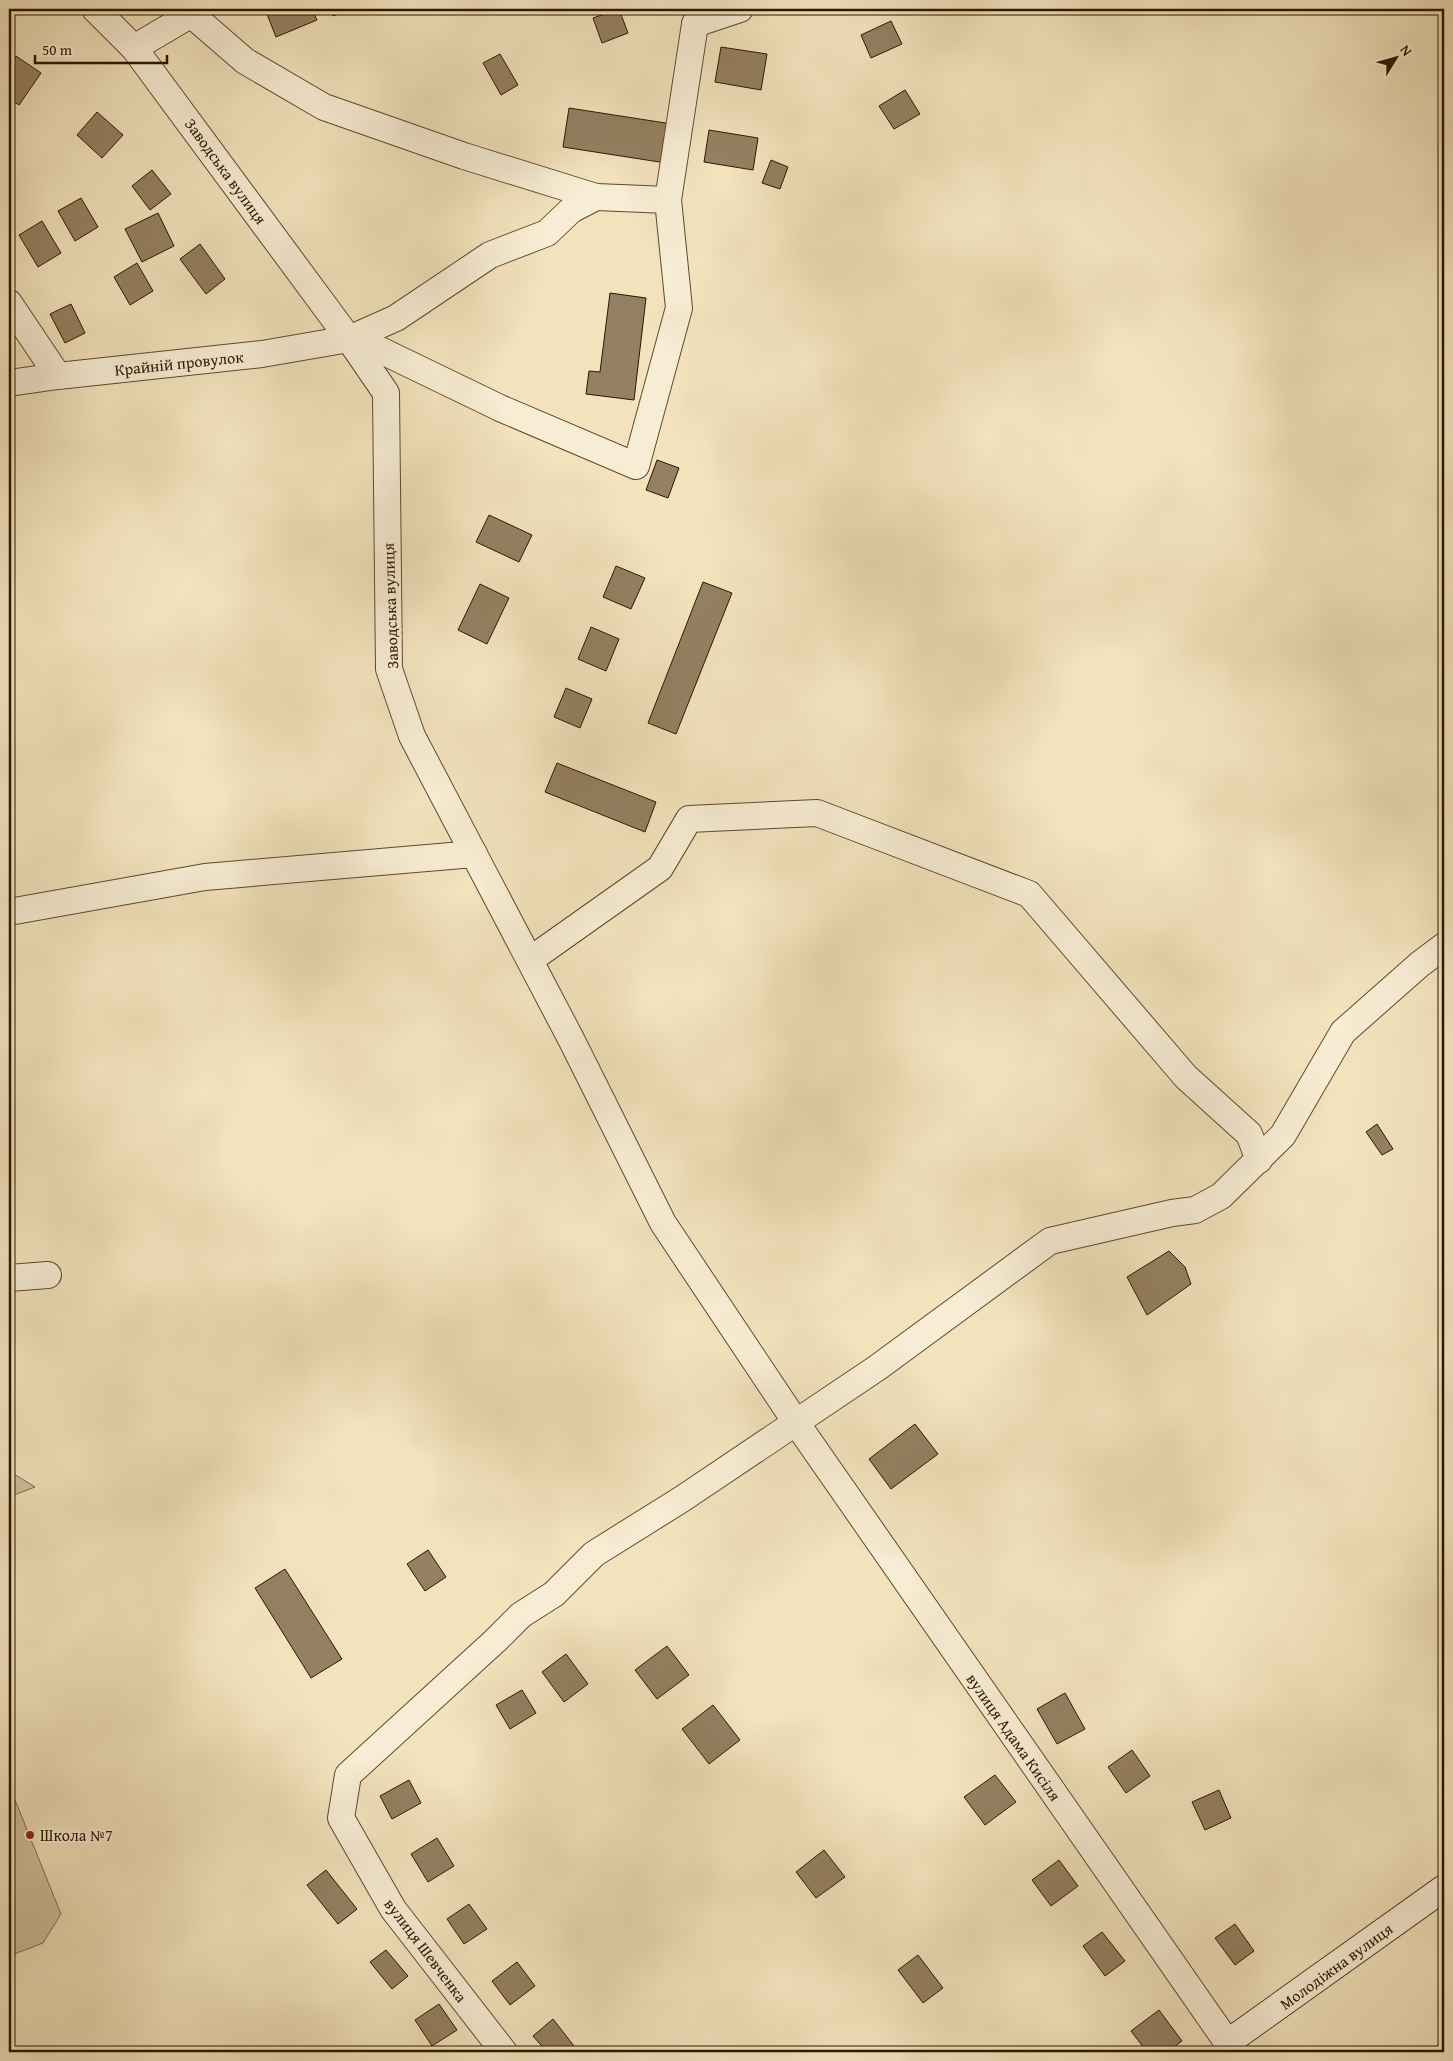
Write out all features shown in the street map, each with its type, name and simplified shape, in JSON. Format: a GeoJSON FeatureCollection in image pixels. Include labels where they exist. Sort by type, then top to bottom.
{"type":"FeatureCollection","features":[{"type":"Feature","properties":{"kind":"street","name":"Заводська вулиця"},"geometry":{"type":"LineString","coordinates":[[95,9],[134,48],[349,339],[386,393],[389,669],[412,736],[532,966]]}},
{"type":"Feature","properties":{"kind":"street"},"geometry":{"type":"LineString","coordinates":[[349,339],[380,350],[500,408],[636,466],[679,308],[668,200],[692,16],[740,9]]}},
{"type":"Feature","properties":{"kind":"street"},"geometry":{"type":"LineString","coordinates":[[134,48],[191,10],[245,61],[324,107],[464,156],[596,197],[668,200]]}},
{"type":"Feature","properties":{"kind":"street","name":"Крайній провулок"},"geometry":{"type":"LineString","coordinates":[[9,383],[262,354],[349,339],[396,318],[490,255],[547,233],[571,210],[596,197]]}},
{"type":"Feature","properties":{"kind":"street"},"geometry":{"type":"LineString","coordinates":[[9,303],[58,376]]}},
{"type":"Feature","properties":{"kind":"street"},"geometry":{"type":"LineString","coordinates":[[532,966],[660,868],[688,820],[817,813],[1029,894],[1186,1077],[1249,1134],[1259,1160]]}},
{"type":"Feature","properties":{"kind":"street"},"geometry":{"type":"LineString","coordinates":[[9,912],[205,877],[474,854]]}},
{"type":"Feature","properties":{"kind":"street"},"geometry":{"type":"LineString","coordinates":[[795,1421],[877,1368],[1050,1240],[1172,1213],[1196,1210],[1221,1196],[1283,1135],[1343,1032],[1420,964],[1444,946]]}},
{"type":"Feature","properties":{"kind":"street","name":"вулиця Адама Кисіля"},"geometry":{"type":"LineString","coordinates":[[532,966],[663,1223],[795,1421],[1230,2048]]}},
{"type":"Feature","properties":{"kind":"street"},"geometry":{"type":"LineString","coordinates":[[9,1278],[48,1275]]}},
{"type":"Feature","properties":{"kind":"street","name":"вулиця Шевченка"},"geometry":{"type":"LineString","coordinates":[[504,2052],[393,1909],[341,1818],[348,1775],[521,1615],[554,1594],[594,1554],[682,1498],[795,1421]]}},
{"type":"Feature","properties":{"kind":"street","name":"Молодіжна вулиця"},"geometry":{"type":"LineString","coordinates":[[1230,2048],[1444,1888]]}},
{"type":"Feature","properties":{"kind":"shaded area"},"geometry":{"type":"Polygon","coordinates":[[[9,1471],[35,1487],[9,1497],[9,1471]]]}},
{"type":"Feature","properties":{"kind":"shaded area"},"geometry":{"type":"Polygon","coordinates":[[[9,1785],[61,1914],[43,1943],[9,1956],[9,1785]]]}},
{"type":"Feature","properties":{"kind":"building"},"geometry":{"type":"Polygon","coordinates":[[[265,9],[312,9],[317,20],[276,37],[265,9]]]}},
{"type":"Feature","properties":{"kind":"building"},"geometry":{"type":"Polygon","coordinates":[[[330,9],[352,9],[333,16],[330,9]]]}},
{"type":"Feature","properties":{"kind":"building"},"geometry":{"type":"Polygon","coordinates":[[[619,9],[628,33],[602,43],[593,18],[619,9]]]}},
{"type":"Feature","properties":{"kind":"building"},"geometry":{"type":"Polygon","coordinates":[[[891,21],[902,44],[871,58],[861,35],[891,21]]]}},
{"type":"Feature","properties":{"kind":"building"},"geometry":{"type":"Polygon","coordinates":[[[721,47],[767,54],[761,90],[715,82],[721,47]]]}},
{"type":"Feature","properties":{"kind":"building"},"geometry":{"type":"Polygon","coordinates":[[[500,54],[518,85],[501,95],[483,63],[500,54]]]}},
{"type":"Feature","properties":{"kind":"building"},"geometry":{"type":"Polygon","coordinates":[[[16,56],[41,73],[19,105],[9,98],[9,66],[16,56]]]}},
{"type":"Feature","properties":{"kind":"building"},"geometry":{"type":"Polygon","coordinates":[[[905,90],[920,114],[894,129],[879,106],[905,90]]]}},
{"type":"Feature","properties":{"kind":"building"},"geometry":{"type":"Polygon","coordinates":[[[569,108],[672,124],[666,163],[563,147],[569,108]]]}},
{"type":"Feature","properties":{"kind":"building"},"geometry":{"type":"Polygon","coordinates":[[[97,112],[123,135],[102,158],[77,135],[97,112]]]}},
{"type":"Feature","properties":{"kind":"building"},"geometry":{"type":"Polygon","coordinates":[[[709,130],[758,138],[753,170],[704,162],[709,130]]]}},
{"type":"Feature","properties":{"kind":"building"},"geometry":{"type":"Polygon","coordinates":[[[771,160],[788,167],[780,189],[762,183],[771,160]]]}},
{"type":"Feature","properties":{"kind":"building"},"geometry":{"type":"Polygon","coordinates":[[[152,170],[171,194],[150,210],[132,186],[152,170]]]}},
{"type":"Feature","properties":{"kind":"building"},"geometry":{"type":"Polygon","coordinates":[[[81,198],[98,227],[75,241],[58,211],[81,198]]]}},
{"type":"Feature","properties":{"kind":"building"},"geometry":{"type":"Polygon","coordinates":[[[158,213],[174,246],[142,262],[125,229],[158,213]]]}},
{"type":"Feature","properties":{"kind":"building"},"geometry":{"type":"Polygon","coordinates":[[[42,221],[61,253],[38,267],[19,235],[42,221]]]}},
{"type":"Feature","properties":{"kind":"building"},"geometry":{"type":"Polygon","coordinates":[[[200,244],[225,279],[206,294],[180,259],[200,244]]]}},
{"type":"Feature","properties":{"kind":"building"},"geometry":{"type":"Polygon","coordinates":[[[137,263],[153,291],[130,305],[114,277],[137,263]]]}},
{"type":"Feature","properties":{"kind":"building"},"geometry":{"type":"Polygon","coordinates":[[[610,293],[646,298],[634,400],[586,394],[589,371],[600,372],[610,293]]]}},
{"type":"Feature","properties":{"kind":"building"},"geometry":{"type":"Polygon","coordinates":[[[71,304],[85,333],[65,343],[50,314],[71,304]]]}},
{"type":"Feature","properties":{"kind":"building"},"geometry":{"type":"Polygon","coordinates":[[[657,460],[679,468],[668,498],[646,490],[657,460]]]}},
{"type":"Feature","properties":{"kind":"building"},"geometry":{"type":"Polygon","coordinates":[[[489,515],[532,535],[519,562],[476,542],[489,515]]]}},
{"type":"Feature","properties":{"kind":"building"},"geometry":{"type":"Polygon","coordinates":[[[616,566],[645,578],[631,609],[603,597],[616,566]]]}},
{"type":"Feature","properties":{"kind":"building"},"geometry":{"type":"Polygon","coordinates":[[[703,582],[732,593],[676,734],[648,723],[703,582]]]}},
{"type":"Feature","properties":{"kind":"building"},"geometry":{"type":"Polygon","coordinates":[[[480,584],[509,598],[487,644],[458,630],[480,584]]]}},
{"type":"Feature","properties":{"kind":"building"},"geometry":{"type":"Polygon","coordinates":[[[591,627],[619,639],[606,671],[578,659],[591,627]]]}},
{"type":"Feature","properties":{"kind":"building"},"geometry":{"type":"Polygon","coordinates":[[[566,688],[592,699],[580,728],[554,717],[566,688]]]}},
{"type":"Feature","properties":{"kind":"building"},"geometry":{"type":"Polygon","coordinates":[[[557,763],[656,802],[645,832],[545,792],[557,763]]]}},
{"type":"Feature","properties":{"kind":"building"},"geometry":{"type":"Polygon","coordinates":[[[1377,1124],[1393,1149],[1382,1155],[1366,1132],[1377,1124]]]}},
{"type":"Feature","properties":{"kind":"building"},"geometry":{"type":"Polygon","coordinates":[[[1169,1251],[1185,1267],[1191,1284],[1147,1315],[1127,1277],[1169,1251]]]}},
{"type":"Feature","properties":{"kind":"building"},"geometry":{"type":"Polygon","coordinates":[[[915,1424],[938,1454],[891,1489],[869,1459],[915,1424]]]}},
{"type":"Feature","properties":{"kind":"building"},"geometry":{"type":"Polygon","coordinates":[[[428,1550],[446,1577],[425,1591],[407,1564],[428,1550]]]}},
{"type":"Feature","properties":{"kind":"building"},"geometry":{"type":"Polygon","coordinates":[[[285,1569],[342,1659],[311,1678],[255,1588],[285,1569]]]}},
{"type":"Feature","properties":{"kind":"building"},"geometry":{"type":"Polygon","coordinates":[[[667,1646],[689,1675],[657,1699],[635,1670],[667,1646]]]}},
{"type":"Feature","properties":{"kind":"building"},"geometry":{"type":"Polygon","coordinates":[[[566,1654],[588,1684],[564,1702],[542,1672],[566,1654]]]}},
{"type":"Feature","properties":{"kind":"building"},"geometry":{"type":"Polygon","coordinates":[[[522,1690],[536,1713],[510,1729],[496,1705],[522,1690]]]}},
{"type":"Feature","properties":{"kind":"building"},"geometry":{"type":"Polygon","coordinates":[[[1065,1693],[1085,1729],[1057,1744],[1037,1709],[1065,1693]]]}},
{"type":"Feature","properties":{"kind":"building"},"geometry":{"type":"Polygon","coordinates":[[[713,1705],[740,1740],[709,1764],[682,1729],[713,1705]]]}},
{"type":"Feature","properties":{"kind":"building"},"geometry":{"type":"Polygon","coordinates":[[[1132,1750],[1150,1776],[1126,1793],[1108,1767],[1132,1750]]]}},
{"type":"Feature","properties":{"kind":"building"},"geometry":{"type":"Polygon","coordinates":[[[995,1775],[1016,1802],[985,1825],[964,1797],[995,1775]]]}},
{"type":"Feature","properties":{"kind":"building"},"geometry":{"type":"Polygon","coordinates":[[[409,1780],[421,1803],[392,1819],[380,1796],[409,1780]]]}},
{"type":"Feature","properties":{"kind":"building"},"geometry":{"type":"Polygon","coordinates":[[[1219,1790],[1231,1818],[1205,1830],[1192,1802],[1219,1790]]]}},
{"type":"Feature","properties":{"kind":"building"},"geometry":{"type":"Polygon","coordinates":[[[437,1838],[454,1866],[428,1882],[411,1854],[437,1838]]]}},
{"type":"Feature","properties":{"kind":"building"},"geometry":{"type":"Polygon","coordinates":[[[824,1850],[845,1877],[816,1898],[796,1872],[824,1850]]]}},
{"type":"Feature","properties":{"kind":"building"},"geometry":{"type":"Polygon","coordinates":[[[1059,1860],[1078,1886],[1051,1906],[1032,1880],[1059,1860]]]}},
{"type":"Feature","properties":{"kind":"building"},"geometry":{"type":"Polygon","coordinates":[[[326,1870],[357,1909],[338,1924],[307,1885],[326,1870]]]}},
{"type":"Feature","properties":{"kind":"building"},"geometry":{"type":"Polygon","coordinates":[[[469,1904],[487,1929],[464,1944],[447,1919],[469,1904]]]}},
{"type":"Feature","properties":{"kind":"building"},"geometry":{"type":"Polygon","coordinates":[[[1235,1924],[1254,1951],[1235,1965],[1215,1938],[1235,1924]]]}},
{"type":"Feature","properties":{"kind":"building"},"geometry":{"type":"Polygon","coordinates":[[[1102,1932],[1125,1961],[1105,1976],[1083,1946],[1102,1932]]]}},
{"type":"Feature","properties":{"kind":"building"},"geometry":{"type":"Polygon","coordinates":[[[386,1950],[408,1976],[392,1989],[370,1962],[386,1950]]]}},
{"type":"Feature","properties":{"kind":"building"},"geometry":{"type":"Polygon","coordinates":[[[918,1955],[943,1988],[923,2003],[898,1970],[918,1955]]]}},
{"type":"Feature","properties":{"kind":"building"},"geometry":{"type":"Polygon","coordinates":[[[517,1962],[535,1986],[510,2005],[492,1981],[517,1962]]]}},
{"type":"Feature","properties":{"kind":"building"},"geometry":{"type":"Polygon","coordinates":[[[439,2004],[457,2030],[432,2046],[415,2020],[439,2004]]]}},
{"type":"Feature","properties":{"kind":"building"},"geometry":{"type":"Polygon","coordinates":[[[1159,2010],[1182,2041],[1167,2052],[1147,2052],[1131,2031],[1159,2010]]]}},
{"type":"Feature","properties":{"kind":"building"},"geometry":{"type":"Polygon","coordinates":[[[553,2019],[574,2046],[566,2052],[547,2052],[533,2036],[553,2019]]]}},
{"type":"Feature","properties":{"kind":"place","name":"Школа №7"},"geometry":{"type":"Point","coordinates":[30,1835]}}]}
